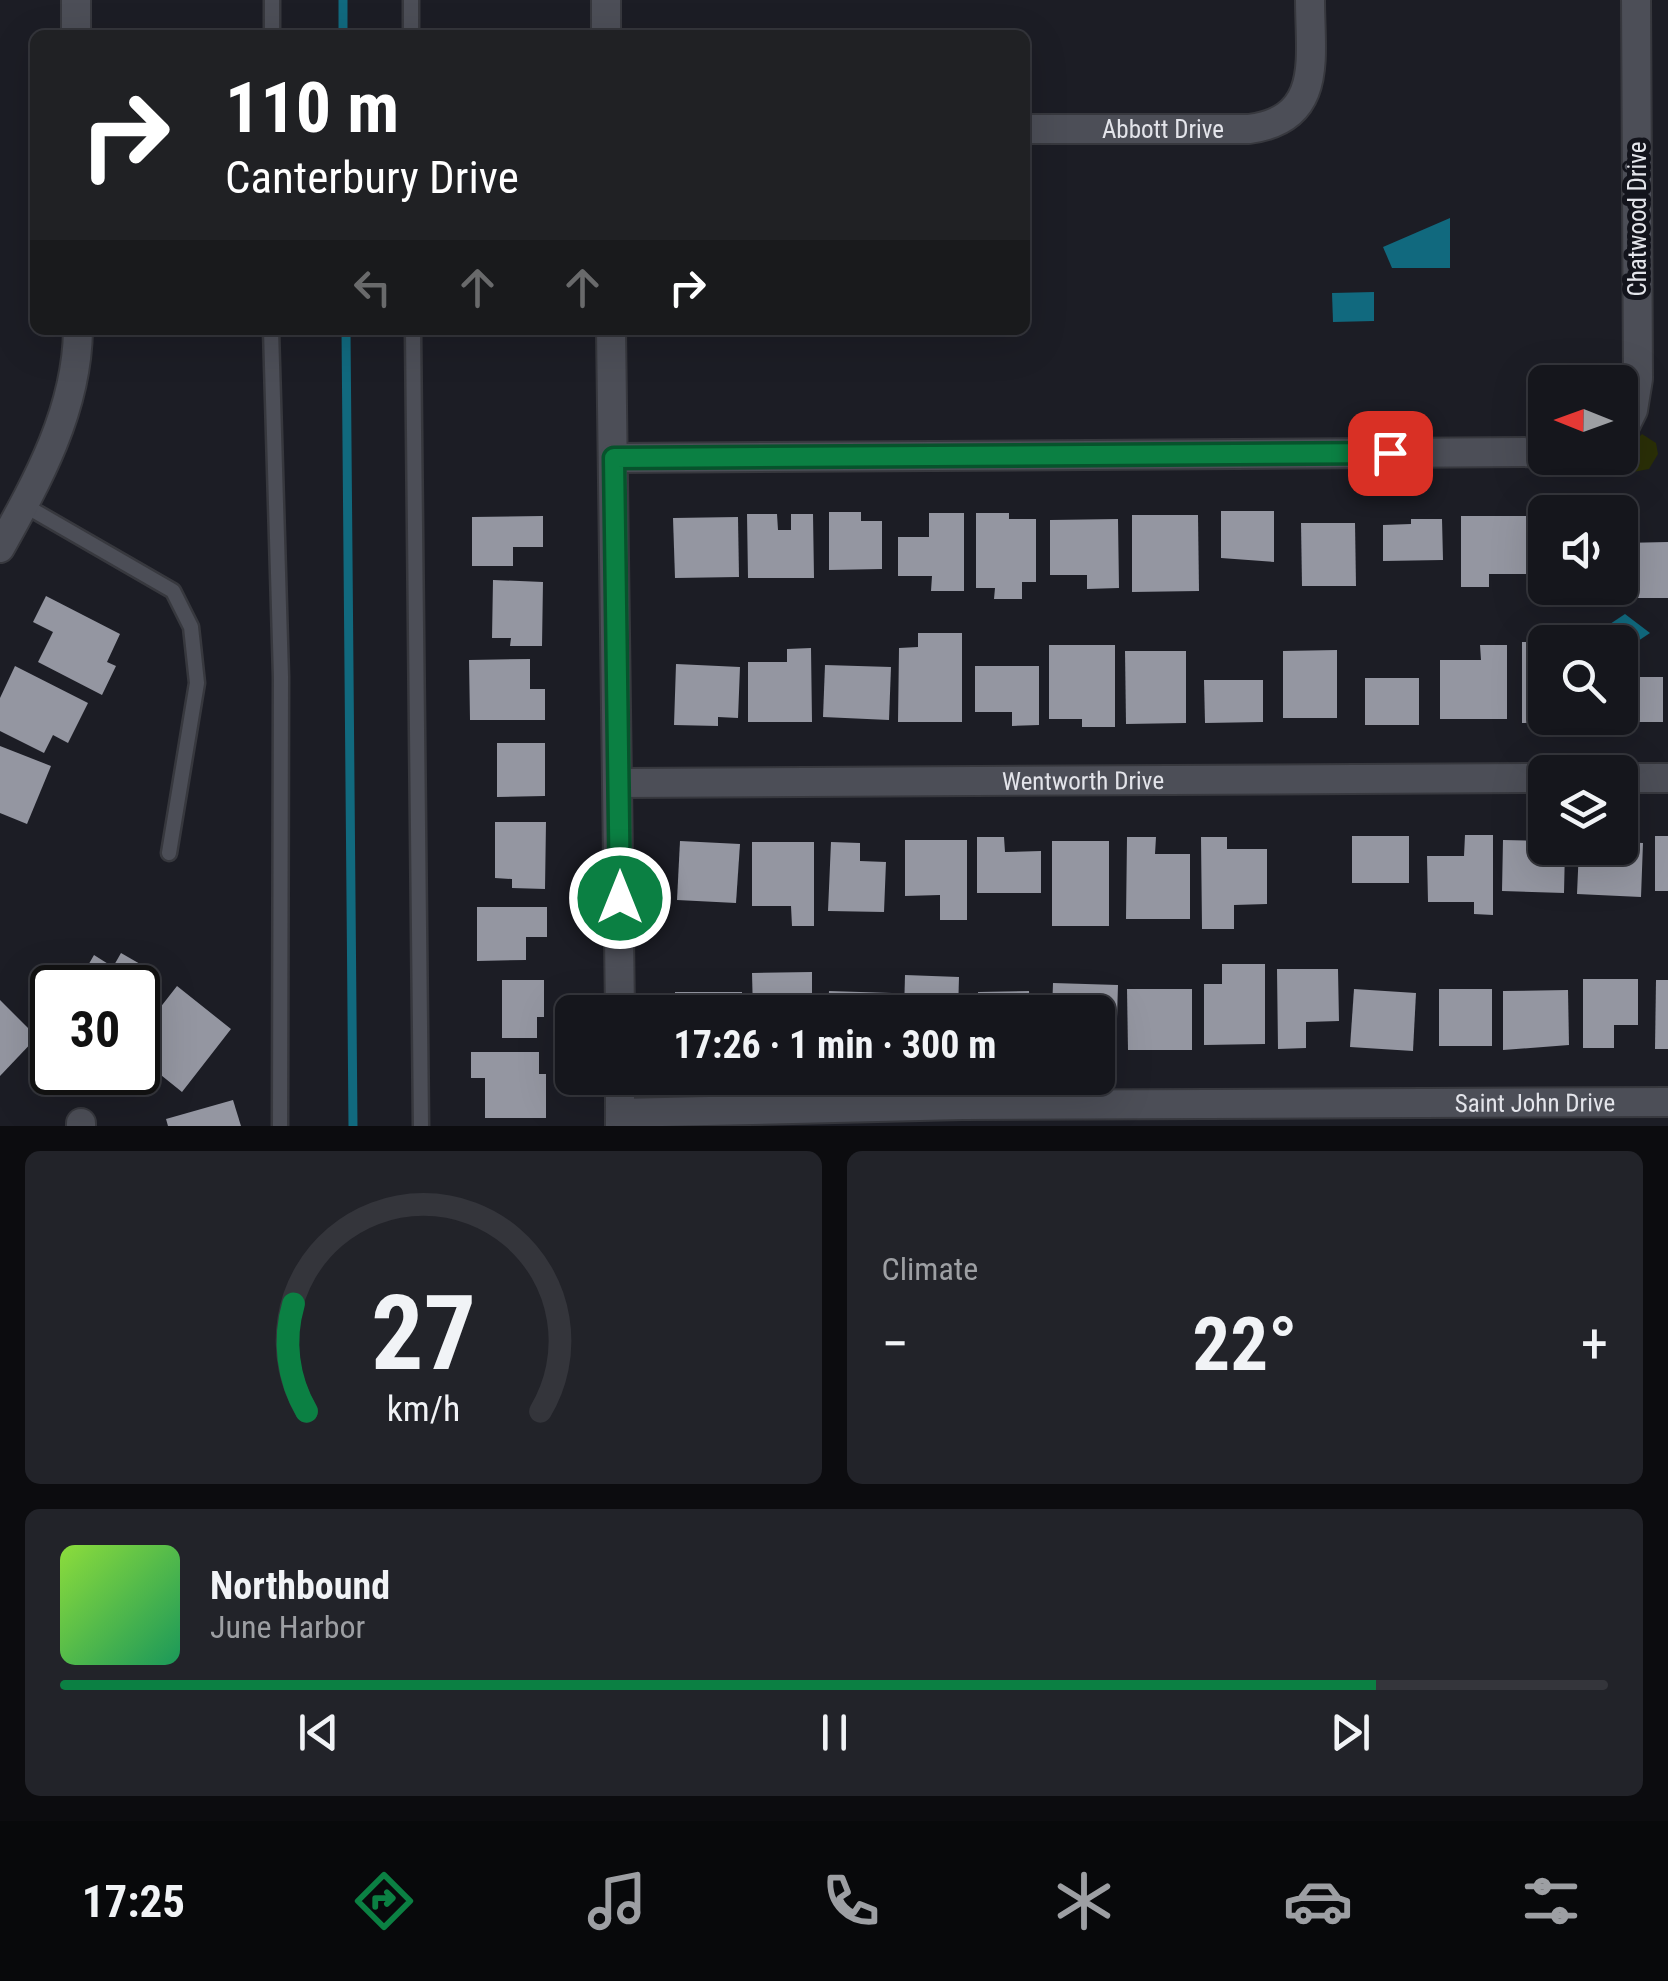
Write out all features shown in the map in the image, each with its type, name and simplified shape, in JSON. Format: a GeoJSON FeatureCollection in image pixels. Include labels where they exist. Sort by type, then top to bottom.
{"type":"FeatureCollection","features":[{"type":"Feature","properties":{"kind":"street"},"geometry":{"type":"LineString","coordinates":[[76,0],[76,30]]}},
{"type":"Feature","properties":{"kind":"street"},"geometry":{"type":"LineString","coordinates":[[606,0],[606,30]]}},
{"type":"Feature","properties":{"kind":"street","name":"Abbott Drive"},"geometry":{"type":"LineString","coordinates":[[1030,130],[1249,130],[1280,122],[1294,112],[1308,86],[1310,0]]}},
{"type":"Feature","properties":{"kind":"street","name":"Chatwood Drive"},"geometry":{"type":"LineString","coordinates":[[1636,0],[1638,365]]}},
{"type":"Feature","properties":{"kind":"street"},"geometry":{"type":"LineString","coordinates":[[0,548],[60,429],[72,387],[77,335]]}},
{"type":"Feature","properties":{"kind":"street"},"geometry":{"type":"LineString","coordinates":[[611,335],[620,995]]}},
{"type":"Feature","properties":{"kind":"street"},"geometry":{"type":"LineString","coordinates":[[614,458],[1528,452]]}},
{"type":"Feature","properties":{"kind":"street","name":"Wentworth Drive"},"geometry":{"type":"LineString","coordinates":[[620,783],[1528,778]]}},
{"type":"Feature","properties":{"kind":"street"},"geometry":{"type":"LineString","coordinates":[[1638,778],[1668,778]]}},
{"type":"Feature","properties":{"kind":"street","name":"Saint John Drive"},"geometry":{"type":"LineString","coordinates":[[620,1119],[963,1105],[1668,1102]]}},
{"type":"Feature","properties":{"kind":"lane"},"geometry":{"type":"LineString","coordinates":[[272,0],[272,30]]}},
{"type":"Feature","properties":{"kind":"lane"},"geometry":{"type":"LineString","coordinates":[[411,0],[412,30]]}},
{"type":"Feature","properties":{"kind":"lane"},"geometry":{"type":"LineString","coordinates":[[271,335],[281,677],[280,1126]]}},
{"type":"Feature","properties":{"kind":"lane"},"geometry":{"type":"LineString","coordinates":[[413,335],[421,1126]]}},
{"type":"Feature","properties":{"kind":"lane"},"geometry":{"type":"LineString","coordinates":[[24,505],[173,591],[191,627],[197,683],[168,853]]}},
{"type":"Feature","properties":{"kind":"green space"},"geometry":{"type":"Polygon","coordinates":[[[1642,434],[1656,443],[1658,454],[1649,469],[1638,471],[1638,438],[1642,434]]]}},
{"type":"Feature","properties":{"kind":"water"},"geometry":{"type":"Polygon","coordinates":[[[1450,218],[1450,268],[1392,268],[1383,247],[1450,218]]]}},
{"type":"Feature","properties":{"kind":"water"},"geometry":{"type":"Polygon","coordinates":[[[1374,292],[1374,321],[1333,322],[1332,293],[1374,292]]]}},
{"type":"Feature","properties":{"kind":"water"},"geometry":{"type":"Polygon","coordinates":[[[1625,614],[1650,633],[1638,641],[1638,625],[1608,625],[1625,614]]]}},
{"type":"Feature","properties":{"kind":"building"},"geometry":{"type":"Polygon","coordinates":[[[1221,511],[1274,511],[1274,562],[1221,558],[1221,511]]]}},
{"type":"Feature","properties":{"kind":"building"},"geometry":{"type":"Polygon","coordinates":[[[829,512],[861,512],[861,521],[882,521],[882,569],[829,570],[829,512]]]}},
{"type":"Feature","properties":{"kind":"building"},"geometry":{"type":"Polygon","coordinates":[[[929,513],[964,513],[964,591],[931,591],[932,576],[898,576],[898,537],[929,537],[929,513]]]}},
{"type":"Feature","properties":{"kind":"building"},"geometry":{"type":"Polygon","coordinates":[[[976,513],[1009,513],[1009,519],[1036,519],[1036,582],[1022,582],[1022,599],[994,599],[995,588],[976,588],[976,513]]]}},
{"type":"Feature","properties":{"kind":"building"},"geometry":{"type":"Polygon","coordinates":[[[747,514],[777,514],[778,530],[791,530],[791,514],[813,514],[814,578],[748,578],[747,514]]]}},
{"type":"Feature","properties":{"kind":"building"},"geometry":{"type":"Polygon","coordinates":[[[1132,515],[1198,515],[1199,591],[1132,592],[1132,515]]]}},
{"type":"Feature","properties":{"kind":"building"},"geometry":{"type":"Polygon","coordinates":[[[543,516],[543,547],[513,547],[513,566],[472,566],[472,517],[543,516]]]}},
{"type":"Feature","properties":{"kind":"building"},"geometry":{"type":"Polygon","coordinates":[[[1461,516],[1527,516],[1527,574],[1489,574],[1489,587],[1461,587],[1461,516]]]}},
{"type":"Feature","properties":{"kind":"building"},"geometry":{"type":"Polygon","coordinates":[[[738,517],[739,577],[675,578],[673,518],[738,517]]]}},
{"type":"Feature","properties":{"kind":"building"},"geometry":{"type":"Polygon","coordinates":[[[1118,519],[1119,588],[1087,589],[1087,575],[1050,575],[1050,520],[1118,519]]]}},
{"type":"Feature","properties":{"kind":"building"},"geometry":{"type":"Polygon","coordinates":[[[1411,519],[1442,519],[1443,560],[1383,561],[1383,525],[1411,524],[1411,519]]]}},
{"type":"Feature","properties":{"kind":"building"},"geometry":{"type":"Polygon","coordinates":[[[1301,523],[1355,523],[1356,586],[1302,586],[1301,523]]]}},
{"type":"Feature","properties":{"kind":"building"},"geometry":{"type":"Polygon","coordinates":[[[1668,542],[1668,598],[1638,598],[1638,543],[1668,542]]]}},
{"type":"Feature","properties":{"kind":"building"},"geometry":{"type":"Polygon","coordinates":[[[493,580],[543,582],[542,646],[510,646],[511,638],[492,638],[493,580]]]}},
{"type":"Feature","properties":{"kind":"building"},"geometry":{"type":"Polygon","coordinates":[[[46,596],[120,634],[107,662],[116,666],[102,695],[38,662],[53,632],[33,622],[46,596]]]}},
{"type":"Feature","properties":{"kind":"building"},"geometry":{"type":"Polygon","coordinates":[[[918,633],[962,633],[962,722],[898,722],[899,648],[918,647],[918,633]]]}},
{"type":"Feature","properties":{"kind":"building"},"geometry":{"type":"Polygon","coordinates":[[[1522,642],[1528,642],[1528,723],[1522,723],[1522,642]]]}},
{"type":"Feature","properties":{"kind":"building"},"geometry":{"type":"Polygon","coordinates":[[[1049,645],[1115,645],[1115,727],[1082,727],[1082,719],[1049,719],[1049,645]]]}},
{"type":"Feature","properties":{"kind":"building"},"geometry":{"type":"Polygon","coordinates":[[[1480,645],[1507,645],[1507,719],[1440,719],[1440,660],[1481,660],[1480,645]]]}},
{"type":"Feature","properties":{"kind":"building"},"geometry":{"type":"Polygon","coordinates":[[[811,648],[812,722],[748,722],[748,662],[787,662],[787,649],[811,648]]]}},
{"type":"Feature","properties":{"kind":"building"},"geometry":{"type":"Polygon","coordinates":[[[1337,650],[1337,718],[1283,718],[1283,651],[1337,650]]]}},
{"type":"Feature","properties":{"kind":"building"},"geometry":{"type":"Polygon","coordinates":[[[1125,651],[1186,651],[1186,723],[1126,724],[1125,651]]]}},
{"type":"Feature","properties":{"kind":"building"},"geometry":{"type":"Polygon","coordinates":[[[530,659],[530,689],[545,689],[545,720],[470,720],[469,660],[530,659]]]}},
{"type":"Feature","properties":{"kind":"building"},"geometry":{"type":"Polygon","coordinates":[[[676,664],[740,667],[738,718],[718,717],[718,726],[674,725],[676,664]]]}},
{"type":"Feature","properties":{"kind":"building"},"geometry":{"type":"Polygon","coordinates":[[[825,665],[891,667],[889,720],[823,717],[825,665]]]}},
{"type":"Feature","properties":{"kind":"building"},"geometry":{"type":"Polygon","coordinates":[[[15,666],[88,703],[68,743],[53,735],[44,753],[0,731],[0,698],[15,666]]]}},
{"type":"Feature","properties":{"kind":"building"},"geometry":{"type":"Polygon","coordinates":[[[975,666],[1039,666],[1039,725],[1012,726],[1012,712],[975,712],[975,666]]]}},
{"type":"Feature","properties":{"kind":"building"},"geometry":{"type":"Polygon","coordinates":[[[1638,677],[1663,677],[1663,722],[1638,722],[1638,677]]]}},
{"type":"Feature","properties":{"kind":"building"},"geometry":{"type":"Polygon","coordinates":[[[1365,678],[1419,678],[1419,725],[1365,725],[1365,678]]]}},
{"type":"Feature","properties":{"kind":"building"},"geometry":{"type":"Polygon","coordinates":[[[1204,680],[1263,680],[1263,722],[1205,723],[1204,680]]]}},
{"type":"Feature","properties":{"kind":"building"},"geometry":{"type":"Polygon","coordinates":[[[497,743],[545,743],[545,796],[497,797],[497,743]]]}},
{"type":"Feature","properties":{"kind":"building"},"geometry":{"type":"Polygon","coordinates":[[[0,746],[51,766],[27,824],[0,813],[0,746]]]}},
{"type":"Feature","properties":{"kind":"building"},"geometry":{"type":"Polygon","coordinates":[[[495,822],[546,822],[545,889],[512,888],[512,879],[495,878],[495,822]]]}},
{"type":"Feature","properties":{"kind":"building"},"geometry":{"type":"Polygon","coordinates":[[[1465,835],[1493,835],[1493,915],[1474,914],[1474,902],[1428,902],[1427,856],[1464,856],[1465,835]]]}},
{"type":"Feature","properties":{"kind":"building"},"geometry":{"type":"Polygon","coordinates":[[[1352,836],[1409,836],[1409,883],[1352,883],[1352,836]]]}},
{"type":"Feature","properties":{"kind":"building"},"geometry":{"type":"Polygon","coordinates":[[[1655,836],[1668,836],[1668,891],[1655,891],[1655,836]]]}},
{"type":"Feature","properties":{"kind":"building"},"geometry":{"type":"Polygon","coordinates":[[[977,837],[1004,837],[1005,852],[1041,851],[1041,893],[977,893],[977,837]]]}},
{"type":"Feature","properties":{"kind":"building"},"geometry":{"type":"Polygon","coordinates":[[[1127,837],[1156,837],[1155,854],[1190,854],[1190,919],[1126,919],[1127,837]]]}},
{"type":"Feature","properties":{"kind":"building"},"geometry":{"type":"Polygon","coordinates":[[[1201,837],[1227,837],[1227,849],[1267,849],[1267,904],[1234,905],[1234,929],[1202,929],[1201,837]]]}},
{"type":"Feature","properties":{"kind":"building"},"geometry":{"type":"Polygon","coordinates":[[[905,840],[967,840],[967,920],[940,920],[940,895],[905,896],[905,840]]]}},
{"type":"Feature","properties":{"kind":"building"},"geometry":{"type":"Polygon","coordinates":[[[1503,840],[1528,841],[1528,865],[1565,865],[1564,893],[1502,891],[1503,840]]]}},
{"type":"Feature","properties":{"kind":"building"},"geometry":{"type":"Polygon","coordinates":[[[680,841],[740,844],[736,903],[677,900],[680,841]]]}},
{"type":"Feature","properties":{"kind":"building"},"geometry":{"type":"Polygon","coordinates":[[[1052,841],[1109,841],[1109,926],[1052,926],[1052,841]]]}},
{"type":"Feature","properties":{"kind":"building"},"geometry":{"type":"Polygon","coordinates":[[[752,842],[814,842],[814,926],[792,926],[791,906],[752,906],[752,842]]]}},
{"type":"Feature","properties":{"kind":"building"},"geometry":{"type":"Polygon","coordinates":[[[831,842],[860,843],[860,861],[886,862],[884,912],[828,911],[831,842]]]}},
{"type":"Feature","properties":{"kind":"building"},"geometry":{"type":"Polygon","coordinates":[[[1638,843],[1643,843],[1641,897],[1577,894],[1578,865],[1638,865],[1638,843]]]}},
{"type":"Feature","properties":{"kind":"building"},"geometry":{"type":"Polygon","coordinates":[[[477,907],[547,907],[547,937],[526,937],[526,960],[477,961],[477,907]]]}},
{"type":"Feature","properties":{"kind":"building"},"geometry":{"type":"Polygon","coordinates":[[[121,953],[142,965],[114,965],[121,953]]]}},
{"type":"Feature","properties":{"kind":"building"},"geometry":{"type":"Polygon","coordinates":[[[94,955],[110,965],[88,965],[94,955]]]}},
{"type":"Feature","properties":{"kind":"building"},"geometry":{"type":"Polygon","coordinates":[[[1222,964],[1265,964],[1265,1044],[1204,1045],[1204,984],[1222,984],[1222,964]]]}},
{"type":"Feature","properties":{"kind":"building"},"geometry":{"type":"Polygon","coordinates":[[[1277,969],[1338,969],[1339,1021],[1306,1022],[1306,1048],[1278,1049],[1277,969]]]}},
{"type":"Feature","properties":{"kind":"building"},"geometry":{"type":"Polygon","coordinates":[[[812,972],[812,995],[753,995],[752,973],[812,972]]]}},
{"type":"Feature","properties":{"kind":"building"},"geometry":{"type":"Polygon","coordinates":[[[905,975],[959,977],[958,995],[904,995],[905,975]]]}},
{"type":"Feature","properties":{"kind":"building"},"geometry":{"type":"Polygon","coordinates":[[[1583,979],[1638,979],[1638,1025],[1614,1025],[1614,1048],[1583,1048],[1583,979]]]}},
{"type":"Feature","properties":{"kind":"building"},"geometry":{"type":"Polygon","coordinates":[[[502,980],[544,980],[544,1017],[537,1017],[537,1038],[502,1038],[502,980]]]}},
{"type":"Feature","properties":{"kind":"building"},"geometry":{"type":"Polygon","coordinates":[[[1656,980],[1668,980],[1668,1049],[1655,1049],[1656,980]]]}},
{"type":"Feature","properties":{"kind":"building"},"geometry":{"type":"Polygon","coordinates":[[[1053,983],[1118,985],[1116,1052],[1115,995],[1053,995],[1053,983]]]}},
{"type":"Feature","properties":{"kind":"building"},"geometry":{"type":"Polygon","coordinates":[[[177,986],[231,1029],[182,1092],[160,1074],[160,1008],[177,986]]]}},
{"type":"Feature","properties":{"kind":"building"},"geometry":{"type":"Polygon","coordinates":[[[1127,989],[1192,989],[1192,1050],[1128,1050],[1127,989]]]}},
{"type":"Feature","properties":{"kind":"building"},"geometry":{"type":"Polygon","coordinates":[[[1354,989],[1416,993],[1413,1051],[1350,1047],[1354,989]]]}},
{"type":"Feature","properties":{"kind":"building"},"geometry":{"type":"Polygon","coordinates":[[[1439,989],[1492,989],[1492,1046],[1439,1046],[1439,989]]]}},
{"type":"Feature","properties":{"kind":"building"},"geometry":{"type":"Polygon","coordinates":[[[1568,990],[1569,1045],[1503,1050],[1503,991],[1568,990]]]}},
{"type":"Feature","properties":{"kind":"building"},"geometry":{"type":"Polygon","coordinates":[[[829,991],[892,993],[892,995],[829,995],[829,991]]]}},
{"type":"Feature","properties":{"kind":"building"},"geometry":{"type":"Polygon","coordinates":[[[1029,991],[1029,995],[978,995],[978,992],[1029,991]]]}},
{"type":"Feature","properties":{"kind":"building"},"geometry":{"type":"Polygon","coordinates":[[[675,992],[742,992],[742,995],[675,992]]]}},
{"type":"Feature","properties":{"kind":"building"},"geometry":{"type":"Polygon","coordinates":[[[0,1000],[30,1030],[30,1044],[0,1076],[0,1000]]]}},
{"type":"Feature","properties":{"kind":"building"},"geometry":{"type":"Polygon","coordinates":[[[471,1052],[539,1052],[539,1074],[546,1074],[546,1118],[485,1118],[485,1078],[471,1078],[471,1052]]]}},
{"type":"Feature","properties":{"kind":"building"},"geometry":{"type":"Polygon","coordinates":[[[233,1100],[241,1126],[168,1126],[166,1119],[233,1100]]]}},
{"type":"Feature","properties":{"kind":"waterway"},"geometry":{"type":"LineString","coordinates":[[343,0],[343,30]]}},
{"type":"Feature","properties":{"kind":"waterway"},"geometry":{"type":"LineString","coordinates":[[346,335],[353,1126]]}},
{"type":"Feature","properties":{"kind":"route"},"geometry":{"type":"LineString","coordinates":[[620,898],[614,458],[1390,453]]}}]}
